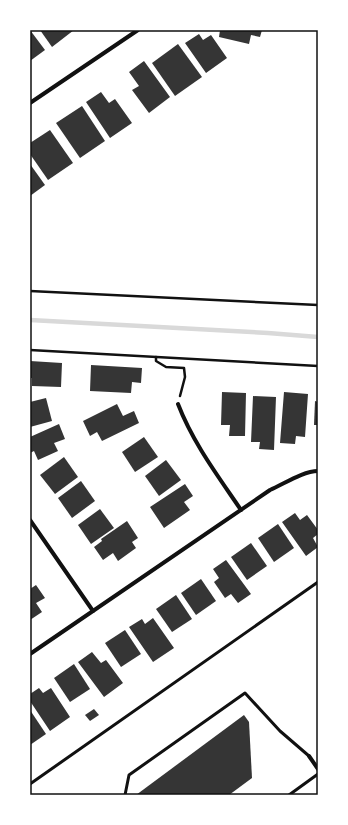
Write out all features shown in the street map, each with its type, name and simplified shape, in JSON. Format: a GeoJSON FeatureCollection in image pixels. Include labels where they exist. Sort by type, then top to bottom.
{"type":"FeatureCollection","features":[{"type":"Feature","properties":{"kind":"street"},"geometry":{"type":"LineString","coordinates":[[30,103],[138,30]]}},
{"type":"Feature","properties":{"kind":"street"},"geometry":{"type":"LineString","coordinates":[[178,404],[186,426],[209,464],[241,510]]}},
{"type":"Feature","properties":{"kind":"street"},"geometry":{"type":"LineString","coordinates":[[30,654],[270,490],[296,478],[314,471],[318,471]]}},
{"type":"Feature","properties":{"kind":"street"},"geometry":{"type":"LineString","coordinates":[[30,520],[93,611]]}},
{"type":"Feature","properties":{"kind":"street"},"geometry":{"type":"LineString","coordinates":[[309,756],[318,768]]}},
{"type":"Feature","properties":{"kind":"lane"},"geometry":{"type":"LineString","coordinates":[[30,784],[318,582]]}},
{"type":"Feature","properties":{"kind":"lane"},"geometry":{"type":"LineString","coordinates":[[125,795],[129,775],[245,693],[280,731],[309,756]]}},
{"type":"Feature","properties":{"kind":"lane"},"geometry":{"type":"LineString","coordinates":[[288,795],[294,793],[318,774]]}},
{"type":"Feature","properties":{"kind":"path"},"geometry":{"type":"LineString","coordinates":[[30,291],[318,305]]}},
{"type":"Feature","properties":{"kind":"path"},"geometry":{"type":"LineString","coordinates":[[30,350],[318,366]]}},
{"type":"Feature","properties":{"kind":"path"},"geometry":{"type":"LineString","coordinates":[[156,357],[156,362],[166,367],[184,368],[185,377],[178,404]]}},
{"type":"Feature","properties":{"kind":"building"},"geometry":{"type":"Polygon","coordinates":[[[30,30],[45,50],[30,61],[30,30]]]}},
{"type":"Feature","properties":{"kind":"building"},"geometry":{"type":"Polygon","coordinates":[[[40,30],[74,30],[52,47],[40,30]]]}},
{"type":"Feature","properties":{"kind":"building"},"geometry":{"type":"Polygon","coordinates":[[[220,30],[262,30],[260,37],[251,35],[249,44],[219,37],[220,30]]]}},
{"type":"Feature","properties":{"kind":"building"},"geometry":{"type":"Polygon","coordinates":[[[199,34],[203,40],[211,35],[227,58],[206,73],[185,43],[199,34]]]}},
{"type":"Feature","properties":{"kind":"building"},"geometry":{"type":"Polygon","coordinates":[[[178,44],[202,77],[175,96],[152,63],[178,44]]]}},
{"type":"Feature","properties":{"kind":"building"},"geometry":{"type":"Polygon","coordinates":[[[144,61],[170,97],[149,113],[132,90],[139,86],[129,72],[144,61]]]}},
{"type":"Feature","properties":{"kind":"building"},"geometry":{"type":"Polygon","coordinates":[[[101,92],[109,103],[115,99],[132,123],[110,138],[86,102],[101,92]]]}},
{"type":"Feature","properties":{"kind":"building"},"geometry":{"type":"Polygon","coordinates":[[[82,106],[105,141],[80,158],[56,123],[82,106]]]}},
{"type":"Feature","properties":{"kind":"building"},"geometry":{"type":"Polygon","coordinates":[[[50,130],[73,163],[48,180],[30,154],[30,143],[50,130]]]}},
{"type":"Feature","properties":{"kind":"building"},"geometry":{"type":"Polygon","coordinates":[[[30,164],[45,185],[30,196],[30,164]]]}},
{"type":"Feature","properties":{"kind":"building"},"geometry":{"type":"Polygon","coordinates":[[[30,361],[62,363],[61,387],[32,386],[32,378],[30,378],[30,361]]]}},
{"type":"Feature","properties":{"kind":"building"},"geometry":{"type":"Polygon","coordinates":[[[91,365],[142,368],[141,383],[132,382],[131,393],[90,391],[91,365]]]}},
{"type":"Feature","properties":{"kind":"building"},"geometry":{"type":"Polygon","coordinates":[[[222,392],[246,393],[245,436],[229,436],[230,425],[221,425],[222,392]]]}},
{"type":"Feature","properties":{"kind":"building"},"geometry":{"type":"Polygon","coordinates":[[[284,392],[308,394],[305,437],[296,436],[295,444],[280,443],[284,392]]]}},
{"type":"Feature","properties":{"kind":"building"},"geometry":{"type":"Polygon","coordinates":[[[253,396],[276,397],[274,450],[259,449],[260,442],[251,442],[253,396]]]}},
{"type":"Feature","properties":{"kind":"building"},"geometry":{"type":"Polygon","coordinates":[[[46,398],[52,421],[30,427],[30,402],[46,398]]]}},
{"type":"Feature","properties":{"kind":"building"},"geometry":{"type":"Polygon","coordinates":[[[315,401],[318,402],[318,425],[314,425],[315,401]]]}},
{"type":"Feature","properties":{"kind":"building"},"geometry":{"type":"Polygon","coordinates":[[[117,404],[123,416],[134,411],[139,423],[102,441],[97,432],[90,436],[83,421],[117,404]]]}},
{"type":"Feature","properties":{"kind":"building"},"geometry":{"type":"Polygon","coordinates":[[[59,424],[65,439],[54,443],[58,451],[38,460],[34,451],[30,453],[30,437],[59,424]]]}},
{"type":"Feature","properties":{"kind":"building"},"geometry":{"type":"Polygon","coordinates":[[[144,437],[158,457],[135,472],[122,452],[144,437]]]}},
{"type":"Feature","properties":{"kind":"building"},"geometry":{"type":"Polygon","coordinates":[[[64,457],[78,477],[55,494],[40,475],[64,457]]]}},
{"type":"Feature","properties":{"kind":"building"},"geometry":{"type":"Polygon","coordinates":[[[166,460],[181,480],[159,496],[145,476],[166,460]]]}},
{"type":"Feature","properties":{"kind":"building"},"geometry":{"type":"Polygon","coordinates":[[[81,481],[95,501],[72,518],[58,498],[81,481]]]}},
{"type":"Feature","properties":{"kind":"building"},"geometry":{"type":"Polygon","coordinates":[[[185,484],[193,496],[184,502],[190,510],[164,528],[150,507],[185,484]]]}},
{"type":"Feature","properties":{"kind":"building"},"geometry":{"type":"Polygon","coordinates":[[[100,509],[114,528],[91,544],[78,525],[100,509]]]}},
{"type":"Feature","properties":{"kind":"building"},"geometry":{"type":"Polygon","coordinates":[[[295,513],[300,520],[307,515],[318,530],[318,534],[313,538],[318,547],[306,556],[282,522],[295,513]]]}},
{"type":"Feature","properties":{"kind":"building"},"geometry":{"type":"Polygon","coordinates":[[[127,521],[138,538],[132,542],[136,548],[118,561],[113,553],[103,560],[94,547],[102,541],[101,539],[127,521]]]}},
{"type":"Feature","properties":{"kind":"building"},"geometry":{"type":"Polygon","coordinates":[[[278,524],[294,548],[274,562],[258,538],[278,524]]]}},
{"type":"Feature","properties":{"kind":"building"},"geometry":{"type":"Polygon","coordinates":[[[251,543],[267,566],[247,580],[231,557],[251,543]]]}},
{"type":"Feature","properties":{"kind":"building"},"geometry":{"type":"Polygon","coordinates":[[[226,560],[251,594],[238,603],[231,594],[225,598],[214,582],[219,578],[213,569],[226,560]]]}},
{"type":"Feature","properties":{"kind":"building"},"geometry":{"type":"Polygon","coordinates":[[[201,579],[216,601],[196,615],[181,593],[201,579]]]}},
{"type":"Feature","properties":{"kind":"building"},"geometry":{"type":"Polygon","coordinates":[[[36,585],[45,598],[36,603],[42,612],[30,620],[30,589],[36,585]]]}},
{"type":"Feature","properties":{"kind":"building"},"geometry":{"type":"Polygon","coordinates":[[[176,595],[192,619],[172,632],[156,609],[176,595]]]}},
{"type":"Feature","properties":{"kind":"building"},"geometry":{"type":"Polygon","coordinates":[[[153,618],[174,648],[153,662],[129,627],[142,619],[145,624],[153,618]]]}},
{"type":"Feature","properties":{"kind":"building"},"geometry":{"type":"Polygon","coordinates":[[[125,630],[141,654],[121,667],[105,643],[125,630]]]}},
{"type":"Feature","properties":{"kind":"building"},"geometry":{"type":"Polygon","coordinates":[[[92,652],[101,663],[106,660],[123,683],[104,697],[78,662],[92,652]]]}},
{"type":"Feature","properties":{"kind":"building"},"geometry":{"type":"Polygon","coordinates":[[[74,664],[90,689],[70,702],[54,678],[74,664]]]}},
{"type":"Feature","properties":{"kind":"building"},"geometry":{"type":"Polygon","coordinates":[[[39,688],[43,693],[51,688],[70,717],[50,731],[30,701],[30,694],[39,688]]]}},
{"type":"Feature","properties":{"kind":"building"},"geometry":{"type":"Polygon","coordinates":[[[94,709],[99,715],[90,721],[85,715],[94,709]]]}},
{"type":"Feature","properties":{"kind":"building"},"geometry":{"type":"Polygon","coordinates":[[[30,710],[46,734],[30,745],[30,710]]]}},
{"type":"Feature","properties":{"kind":"building"},"geometry":{"type":"Polygon","coordinates":[[[244,715],[249,722],[252,778],[229,795],[136,795],[244,715]]]}},
{"type":"Feature","properties":{"kind":"waterway"},"geometry":{"type":"LineString","coordinates":[[30,320],[318,337]]}}]}
